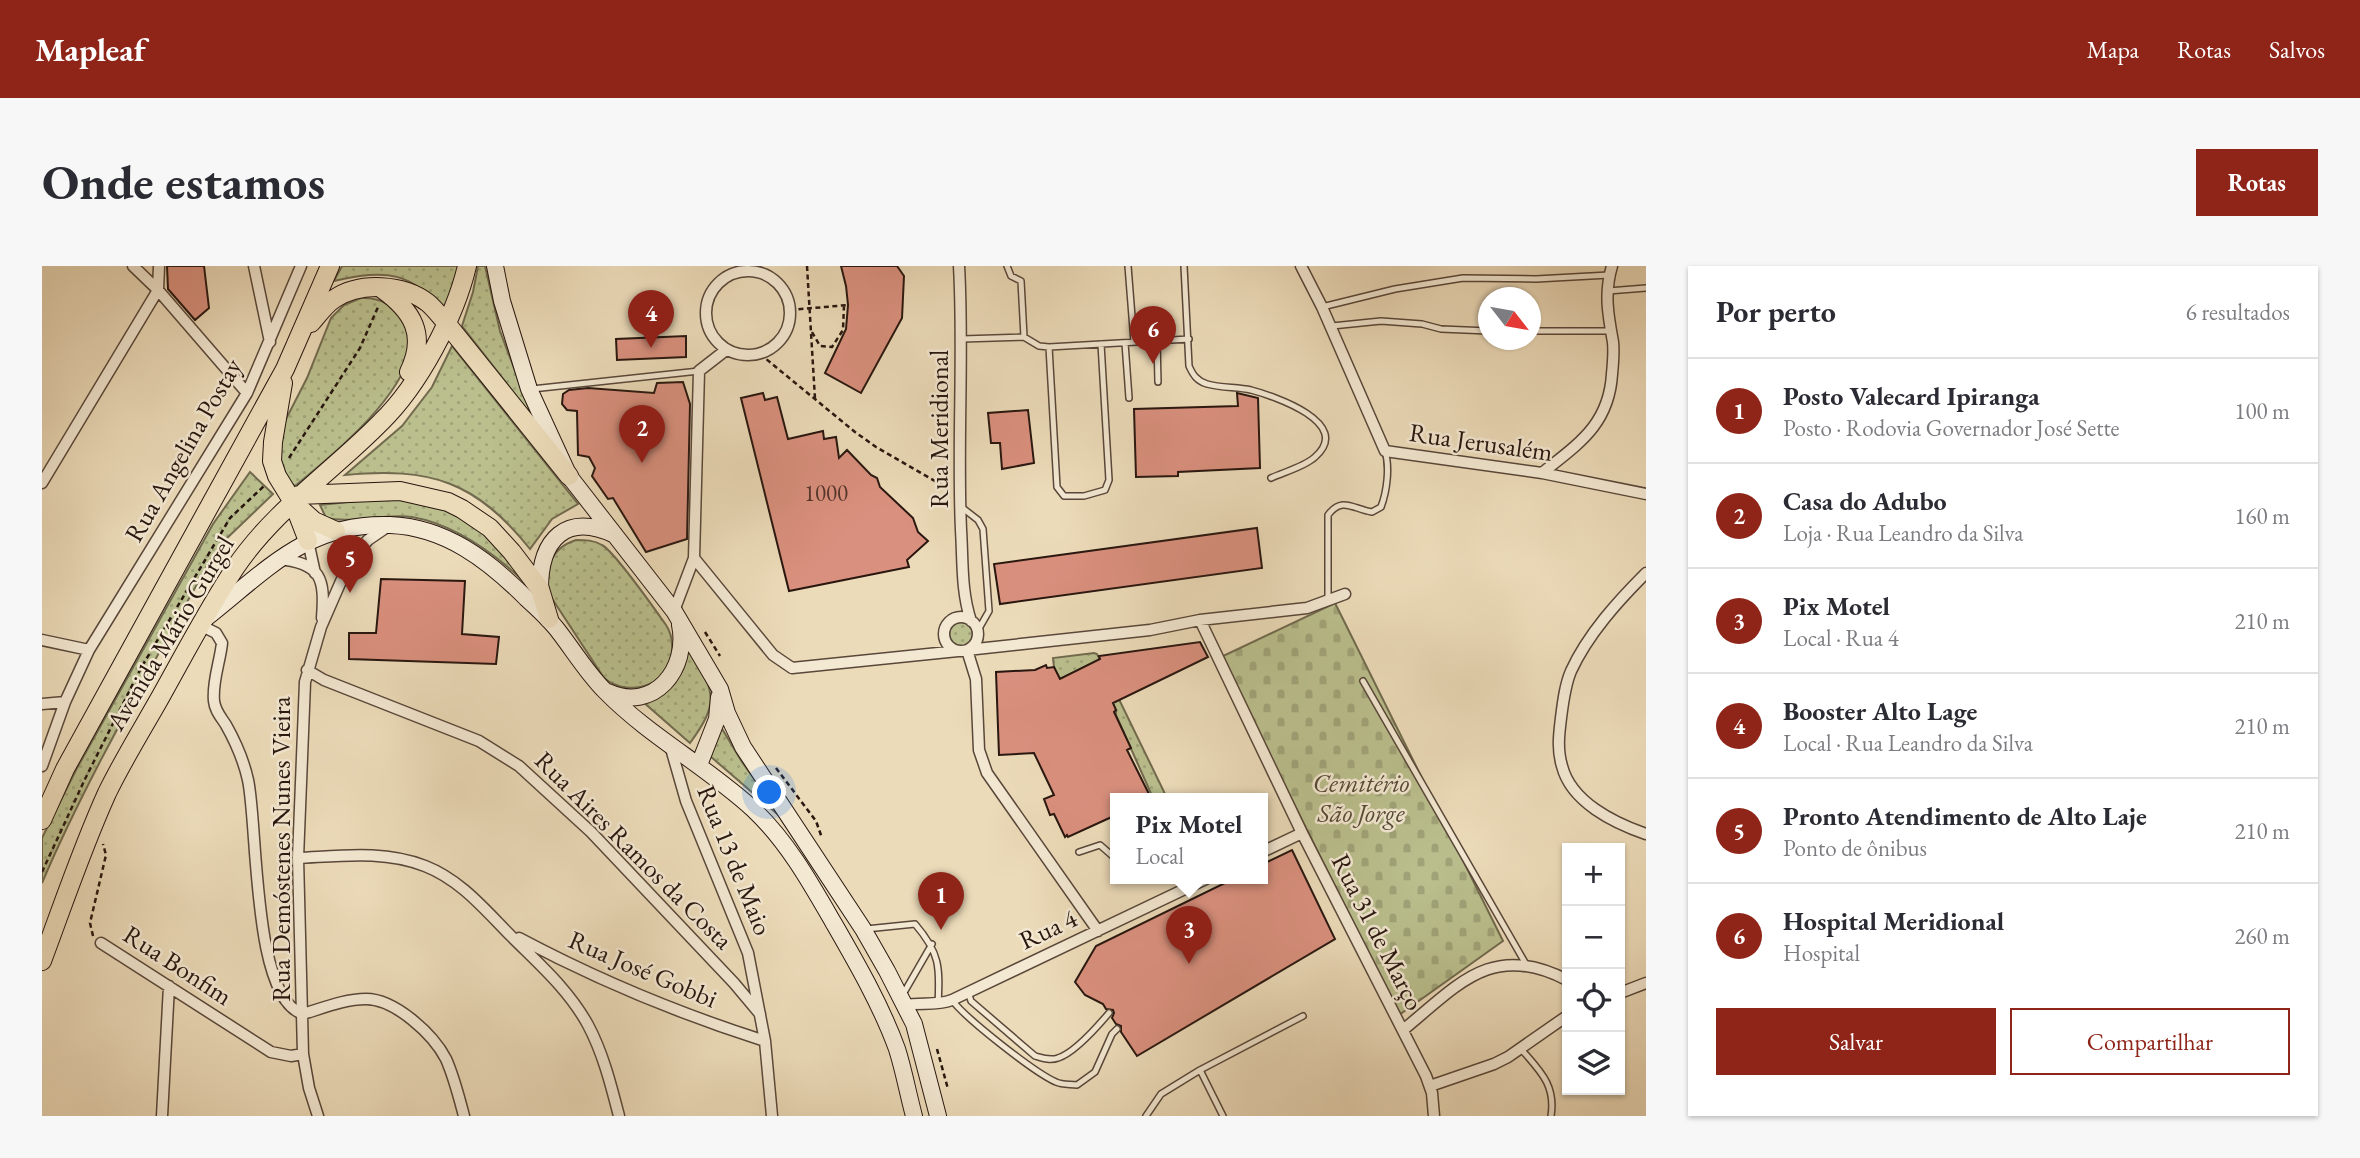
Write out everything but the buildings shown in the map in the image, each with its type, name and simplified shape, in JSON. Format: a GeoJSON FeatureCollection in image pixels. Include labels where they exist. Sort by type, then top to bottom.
{"type":"FeatureCollection","features":[{"type":"Feature","properties":{"kind":"main road","name":"Avenida Mário Gurgel"},"geometry":{"type":"LineString","coordinates":[[44,813],[72,757],[285,369],[330,266]]}},
{"type":"Feature","properties":{"kind":"main road","name":"Avenida Mário Gurgel"},"geometry":{"type":"LineString","coordinates":[[42,961],[108,791],[201,623],[236,566],[256,541],[296,498],[383,421],[408,389],[447,324],[462,287],[467,266]]}},
{"type":"Feature","properties":{"kind":"main road"},"geometry":{"type":"LineString","coordinates":[[495,266],[502,301],[529,389],[569,476]]}},
{"type":"Feature","properties":{"kind":"main road"},"geometry":{"type":"LineString","coordinates":[[361,441],[410,370],[417,352],[417,335],[411,317],[382,289]]}},
{"type":"Feature","properties":{"kind":"main road"},"geometry":{"type":"LineString","coordinates":[[301,337],[335,298],[354,290],[382,289],[411,293],[428,303],[447,324],[674,611],[720,688],[727,713],[743,747],[863,929],[903,1002],[914,1024],[938,1116]]}},
{"type":"Feature","properties":{"kind":"main road"},"geometry":{"type":"LineString","coordinates":[[285,369],[272,461],[277,476],[296,498],[303,513],[314,522],[336,531]]}},
{"type":"Feature","properties":{"kind":"main road"},"geometry":{"type":"LineString","coordinates":[[296,498],[400,491],[448,502],[475,516],[490,528],[540,589]]}},
{"type":"Feature","properties":{"kind":"main road"},"geometry":{"type":"LineString","coordinates":[[296,498],[309,541]]}},
{"type":"Feature","properties":{"kind":"main road"},"geometry":{"type":"LineString","coordinates":[[201,623],[278,559],[309,541],[336,531],[359,526],[391,525],[432,532],[461,545],[502,574],[549,619],[603,689],[640,724],[699,765],[756,811],[799,863],[852,956],[886,1023],[898,1052],[914,1116]]}},
{"type":"Feature","properties":{"kind":"main road"},"geometry":{"type":"LineString","coordinates":[[549,619],[540,589],[540,573],[544,554],[559,535],[570,528],[583,526],[605,530],[617,536]]}},
{"type":"Feature","properties":{"kind":"main road"},"geometry":{"type":"LineString","coordinates":[[603,689],[617,696],[637,698],[648,695],[663,685],[672,674],[681,650],[682,637],[674,611]]}},
{"type":"Feature","properties":{"kind":"main road"},"geometry":{"type":"LineString","coordinates":[[699,765],[717,719],[720,688]]}},
{"type":"Feature","properties":{"kind":"main road"},"geometry":{"type":"LineString","coordinates":[[852,956],[881,999],[903,1002]]}},
{"type":"Feature","properties":{"kind":"street"},"geometry":{"type":"LineString","coordinates":[[133,266],[158,290],[247,393]]}},
{"type":"Feature","properties":{"kind":"street"},"geometry":{"type":"LineString","coordinates":[[42,483],[158,290],[159,266]]}},
{"type":"Feature","properties":{"kind":"street"},"geometry":{"type":"LineString","coordinates":[[254,266],[270,342]]}},
{"type":"Feature","properties":{"kind":"street","name":"Rua Angelina Postay"},"geometry":{"type":"LineString","coordinates":[[42,766],[65,702],[89,650],[247,393],[301,266]]}},
{"type":"Feature","properties":{"kind":"street","name":"Rua Meridional"},"geometry":{"type":"LineString","coordinates":[[960,266],[960,501],[964,593],[971,621]]}},
{"type":"Feature","properties":{"kind":"street","name":"Rua Jerusalém"},"geometry":{"type":"LineString","coordinates":[[1302,266],[1385,451],[1542,473],[1646,494]]}},
{"type":"Feature","properties":{"kind":"street"},"geometry":{"type":"LineString","coordinates":[[748,268],[773,279],[782,289],[790,310],[788,327],[772,348],[747,356],[726,350],[713,338],[705,313],[713,289],[723,278],[748,268]]}},
{"type":"Feature","properties":{"kind":"street"},"geometry":{"type":"LineString","coordinates":[[1542,473],[1585,437],[1603,414],[1611,383],[1614,350],[1607,313],[1611,271]]}},
{"type":"Feature","properties":{"kind":"street"},"geometry":{"type":"LineString","coordinates":[[674,611],[694,558],[699,371],[726,350]]}},
{"type":"Feature","properties":{"kind":"street","name":"Rua Demóstenes Nunes Vieira"},"geometry":{"type":"LineString","coordinates":[[317,1114],[303,1054],[299,858],[305,682],[321,627],[345,572],[355,554],[368,540],[391,525]]}},
{"type":"Feature","properties":{"kind":"street"},"geometry":{"type":"LineString","coordinates":[[309,541],[315,573]]}},
{"type":"Feature","properties":{"kind":"street"},"geometry":{"type":"LineString","coordinates":[[694,558],[773,655],[792,668],[1150,630],[1200,620],[1307,608],[1345,594]]}},
{"type":"Feature","properties":{"kind":"street"},"geometry":{"type":"LineString","coordinates":[[278,559],[295,561],[309,567],[319,577],[324,591],[321,627]]}},
{"type":"Feature","properties":{"kind":"street"},"geometry":{"type":"LineString","coordinates":[[1646,573],[1600,626],[1571,672],[1564,696],[1558,739],[1566,778],[1586,802],[1612,820],[1646,834]]}},
{"type":"Feature","properties":{"kind":"street"},"geometry":{"type":"LineString","coordinates":[[928,655],[942,641],[946,627],[964,593]]}},
{"type":"Feature","properties":{"kind":"street"},"geometry":{"type":"LineString","coordinates":[[946,627],[956,618],[971,621],[977,632],[975,643],[963,650]]}},
{"type":"Feature","properties":{"kind":"street","name":"Rua 31 de Março"},"geometry":{"type":"LineString","coordinates":[[1200,620],[1302,833],[1430,1086],[1434,1116]]}},
{"type":"Feature","properties":{"kind":"street"},"geometry":{"type":"LineString","coordinates":[[201,623],[216,634],[222,643],[214,687],[215,708],[227,727],[247,779],[265,947],[278,987],[287,1004],[303,1014],[367,999],[380,1000],[399,1010],[442,1052],[464,1116]]}},
{"type":"Feature","properties":{"kind":"street"},"geometry":{"type":"LineString","coordinates":[[946,627],[947,644],[963,650],[976,679],[979,750],[987,773],[1098,931]]}},
{"type":"Feature","properties":{"kind":"street"},"geometry":{"type":"LineString","coordinates":[[42,640],[89,650]]}},
{"type":"Feature","properties":{"kind":"street","name":"Rua Aires Ramos da Costa"},"geometry":{"type":"LineString","coordinates":[[307,670],[324,680],[479,741],[519,766],[590,832],[760,1014]]}},
{"type":"Feature","properties":{"kind":"street"},"geometry":{"type":"LineString","coordinates":[[42,704],[65,702]]}},
{"type":"Feature","properties":{"kind":"street","name":"Rua 13 de Maio"},"geometry":{"type":"LineString","coordinates":[[670,745],[686,801],[748,953],[765,1041],[772,1116]]}},
{"type":"Feature","properties":{"kind":"street"},"geometry":{"type":"LineString","coordinates":[[1268,849],[1302,833]]}},
{"type":"Feature","properties":{"kind":"street"},"geometry":{"type":"LineString","coordinates":[[299,858],[390,856],[426,866],[461,887],[561,986],[587,1023],[604,1062],[619,1116]]}},
{"type":"Feature","properties":{"kind":"street","name":"Rua 4"},"geometry":{"type":"LineString","coordinates":[[903,1002],[938,1005],[952,1000],[1098,931],[1187,884]]}},
{"type":"Feature","properties":{"kind":"street","name":"Rua José Gobbi"},"geometry":{"type":"LineString","coordinates":[[507,932],[578,969],[651,1001],[765,1041]]}},
{"type":"Feature","properties":{"kind":"street","name":"Rua Bonfim"},"geometry":{"type":"LineString","coordinates":[[101,943],[271,1052],[291,1056],[303,1054]]}},
{"type":"Feature","properties":{"kind":"street"},"geometry":{"type":"LineString","coordinates":[[1403,1030],[1478,972],[1514,964],[1562,978]]}},
{"type":"Feature","properties":{"kind":"street"},"geometry":{"type":"LineString","coordinates":[[1625,991],[1646,983]]}},
{"type":"Feature","properties":{"kind":"street"},"geometry":{"type":"LineString","coordinates":[[162,1116],[169,986]]}},
{"type":"Feature","properties":{"kind":"street"},"geometry":{"type":"LineString","coordinates":[[1430,1086],[1494,1064],[1521,1049],[1562,1020]]}},
{"type":"Feature","properties":{"kind":"lane"},"geometry":{"type":"LineString","coordinates":[[1007,266],[1011,275],[1021,281],[1024,337]]}},
{"type":"Feature","properties":{"kind":"lane"},"geometry":{"type":"LineString","coordinates":[[1128,266],[1134,342]]}},
{"type":"Feature","properties":{"kind":"lane"},"geometry":{"type":"LineString","coordinates":[[1184,266],[1189,366],[1194,377],[1206,384],[1247,389],[1283,400],[1305,412],[1322,426],[1325,439],[1322,450],[1313,459],[1270,478]]}},
{"type":"Feature","properties":{"kind":"lane"},"geometry":{"type":"LineString","coordinates":[[1322,307],[1395,289],[1463,278],[1536,279],[1611,271]]}},
{"type":"Feature","properties":{"kind":"lane"},"geometry":{"type":"LineString","coordinates":[[1608,291],[1646,288]]}},
{"type":"Feature","properties":{"kind":"lane"},"geometry":{"type":"LineString","coordinates":[[1330,326],[1381,321],[1478,331]]}},
{"type":"Feature","properties":{"kind":"lane"},"geometry":{"type":"LineString","coordinates":[[1541,331],[1610,331]]}},
{"type":"Feature","properties":{"kind":"lane"},"geometry":{"type":"LineString","coordinates":[[962,339],[1024,337],[1039,346],[1049,347],[1189,339]]}},
{"type":"Feature","properties":{"kind":"lane"},"geometry":{"type":"LineString","coordinates":[[1157,341],[1158,382]]}},
{"type":"Feature","properties":{"kind":"lane"},"geometry":{"type":"LineString","coordinates":[[1125,343],[1129,398]]}},
{"type":"Feature","properties":{"kind":"lane"},"geometry":{"type":"LineString","coordinates":[[1049,347],[1058,487],[1064,496],[1084,496],[1105,491],[1109,480],[1101,344]]}},
{"type":"Feature","properties":{"kind":"lane"},"geometry":{"type":"LineString","coordinates":[[529,389],[699,371]]}},
{"type":"Feature","properties":{"kind":"lane"},"geometry":{"type":"LineString","coordinates":[[1328,600],[1328,515],[1335,506],[1341,505],[1372,512],[1381,507],[1385,497],[1388,460],[1385,451]]}},
{"type":"Feature","properties":{"kind":"lane"},"geometry":{"type":"LineString","coordinates":[[960,501],[983,529],[989,611],[977,632]]}},
{"type":"Feature","properties":{"kind":"lane"},"geometry":{"type":"LineString","coordinates":[[1363,681],[1527,966]]}},
{"type":"Feature","properties":{"kind":"lane"},"geometry":{"type":"LineString","coordinates":[[1079,852],[1100,845],[1110,854]]}},
{"type":"Feature","properties":{"kind":"lane"},"geometry":{"type":"LineString","coordinates":[[863,929],[915,923],[932,944],[940,973],[938,1005]]}},
{"type":"Feature","properties":{"kind":"lane"},"geometry":{"type":"LineString","coordinates":[[903,1002],[932,944]]}},
{"type":"Feature","properties":{"kind":"lane"},"geometry":{"type":"LineString","coordinates":[[968,992],[971,1002],[1035,1056],[1046,1059],[1056,1059],[1069,1052],[1109,1013]]}},
{"type":"Feature","properties":{"kind":"lane"},"geometry":{"type":"LineString","coordinates":[[952,1000],[972,1020],[1057,1083],[1077,1085],[1095,1072],[1112,1034],[1117,1029]]}},
{"type":"Feature","properties":{"kind":"lane"},"geometry":{"type":"LineString","coordinates":[[1146,1116],[1161,1094],[1200,1070],[1303,1016]]}},
{"type":"Feature","properties":{"kind":"lane"},"geometry":{"type":"LineString","coordinates":[[1521,1049],[1548,1083],[1552,1094],[1551,1116]]}},
{"type":"Feature","properties":{"kind":"lane"},"geometry":{"type":"LineString","coordinates":[[1200,1070],[1223,1116]]}},
{"type":"Feature","properties":{"kind":"path"},"geometry":{"type":"LineString","coordinates":[[807,266],[815,399]]}},
{"type":"Feature","properties":{"kind":"path"},"geometry":{"type":"LineString","coordinates":[[42,872],[141,668],[230,518],[277,476],[360,348],[382,289]]}},
{"type":"Feature","properties":{"kind":"path"},"geometry":{"type":"LineString","coordinates":[[790,310],[846,305],[844,330],[832,347],[820,346],[811,331]]}},
{"type":"Feature","properties":{"kind":"path"},"geometry":{"type":"LineString","coordinates":[[760,354],[876,447],[960,501]]}},
{"type":"Feature","properties":{"kind":"path","name":"Rua Bonfim"},"geometry":{"type":"LineString","coordinates":[[91,831],[103,843],[106,855],[90,928],[101,943]]}},
{"type":"Feature","properties":{"kind":"green space"},"geometry":{"type":"Polygon","coordinates":[[[342,266],[461,266],[447,314],[422,289],[397,277],[369,275],[334,281],[342,266]]]}},
{"type":"Feature","properties":{"kind":"green space"},"geometry":{"type":"Polygon","coordinates":[[[478,266],[485,266],[500,331],[532,416],[462,326],[478,266]]]}},
{"type":"Feature","properties":{"kind":"green space"},"geometry":{"type":"Polygon","coordinates":[[[361,298],[376,299],[387,304],[407,322],[408,360],[389,395],[375,412],[343,445],[295,486],[288,481],[278,464],[284,423],[307,378],[331,318],[344,305],[361,298]]]}},
{"type":"Feature","properties":{"kind":"green space"},"geometry":{"type":"Polygon","coordinates":[[[452,346],[578,504],[552,519],[530,549],[490,508],[449,484],[427,477],[402,474],[345,475],[402,426],[432,387],[452,346]]]}},
{"type":"Feature","properties":{"kind":"green space"},"geometry":{"type":"Polygon","coordinates":[[[250,472],[273,494],[223,542],[208,564],[100,761],[42,883],[42,838],[76,770],[213,524],[250,472]]]}},
{"type":"Feature","properties":{"kind":"green space"},"geometry":{"type":"Polygon","coordinates":[[[415,498],[451,510],[487,531],[531,588],[491,554],[446,527],[401,516],[337,520],[326,518],[320,505],[415,498]]]}},
{"type":"Feature","properties":{"kind":"green space"},"geometry":{"type":"Polygon","coordinates":[[[576,540],[596,542],[608,550],[669,630],[671,659],[666,670],[649,684],[626,687],[604,678],[551,597],[547,579],[550,562],[560,549],[576,540]]]}},
{"type":"Feature","properties":{"kind":"green space","name":"Cemitério São Jorge"},"geometry":{"type":"Polygon","coordinates":[[[1335,603],[1503,941],[1399,1015],[1221,657],[1335,603]]]}},
{"type":"Feature","properties":{"kind":"green space"},"geometry":{"type":"Polygon","coordinates":[[[961,618],[972,623],[977,634],[972,645],[961,650],[950,645],[945,634],[950,623],[961,618]]]}},
{"type":"Feature","properties":{"kind":"green space"},"geometry":{"type":"Polygon","coordinates":[[[689,647],[704,675],[710,695],[707,716],[690,743],[642,701],[681,670],[689,647]]]}},
{"type":"Feature","properties":{"kind":"green space"},"geometry":{"type":"Polygon","coordinates":[[[1097,654],[1165,793],[1151,793],[1093,663],[1060,679],[1053,658],[1097,654]]]}},
{"type":"Feature","properties":{"kind":"green space"},"geometry":{"type":"Polygon","coordinates":[[[721,727],[742,762],[783,819],[710,756],[721,727]]]}},
{"type":"Feature","properties":{"kind":"place","name":"Booster Alto Lage"},"geometry":{"type":"Point","coordinates":[651,348]}},
{"type":"Feature","properties":{"kind":"place","name":"Hospital Meridional"},"geometry":{"type":"Point","coordinates":[1153,364]}},
{"type":"Feature","properties":{"kind":"place","name":"Casa do Adubo"},"geometry":{"type":"Point","coordinates":[642,463]}},
{"type":"Feature","properties":{"kind":"place","name":"Pronto Atendimento de Alto Laje"},"geometry":{"type":"Point","coordinates":[350,593]}},
{"type":"Feature","properties":{"kind":"place","name":"Posto Valecard Ipiranga"},"geometry":{"type":"Point","coordinates":[941,930]}},
{"type":"Feature","properties":{"kind":"place","name":"Pix Motel"},"geometry":{"type":"Point","coordinates":[1189,964]}}]}
